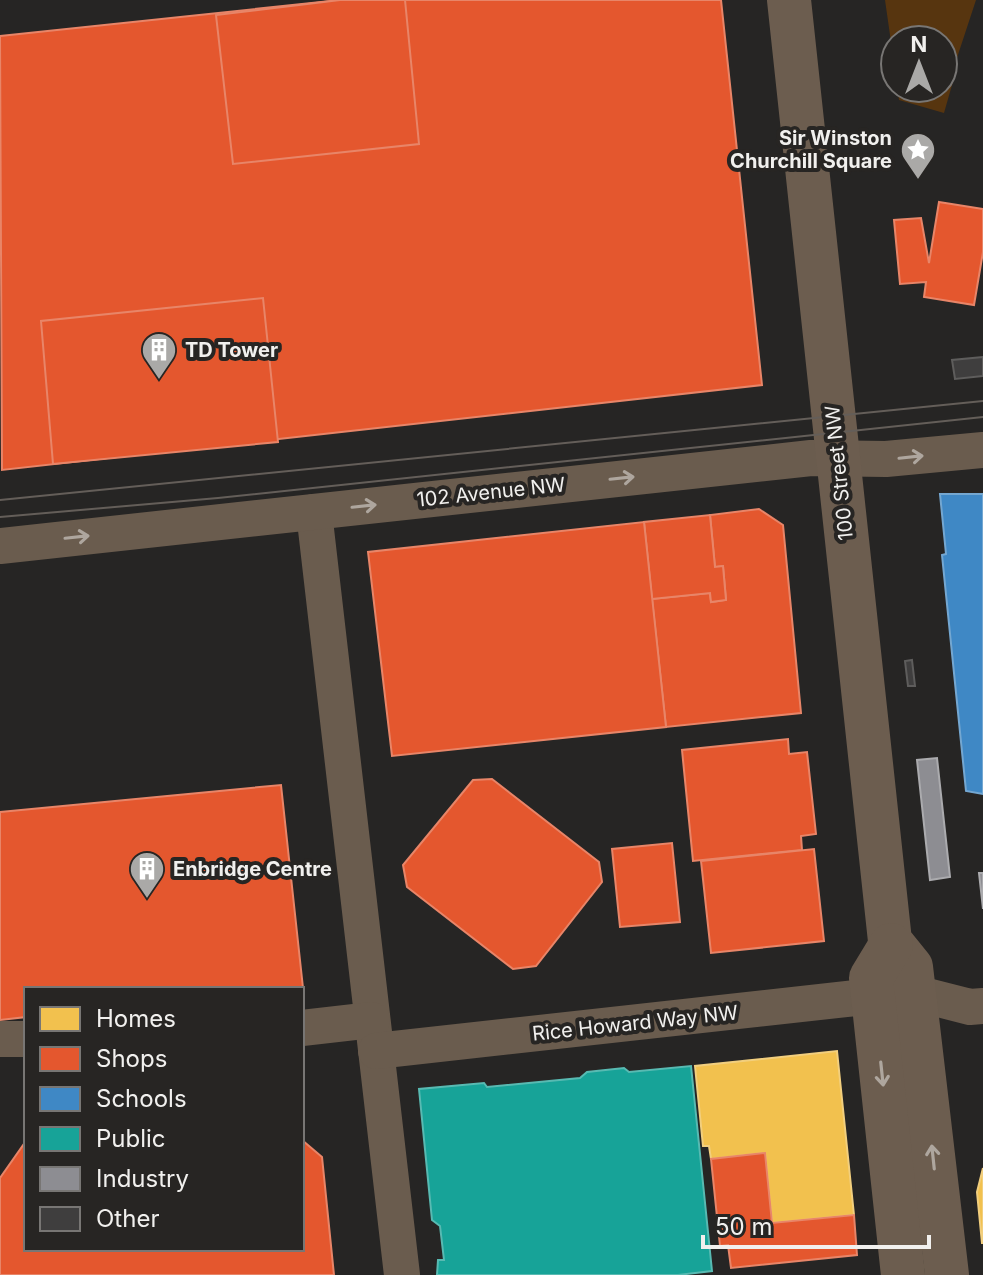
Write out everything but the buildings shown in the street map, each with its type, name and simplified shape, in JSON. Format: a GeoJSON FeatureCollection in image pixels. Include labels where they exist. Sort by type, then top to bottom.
{"type":"FeatureCollection","features":[{"type":"Feature","properties":{"kind":"main road","name":"100 Street NW"},"geometry":{"type":"LineString","coordinates":[[789,0],[891,945],[871,978],[894,995],[947,1275]]}},
{"type":"Feature","properties":{"kind":"main road","name":"100 Street NW"},"geometry":{"type":"LineString","coordinates":[[894,995],[903,1275]]}},
{"type":"Feature","properties":{"kind":"street","name":"102 Avenue NW"},"geometry":{"type":"LineString","coordinates":[[0,546],[838,458],[886,459],[983,450]]}},
{"type":"Feature","properties":{"kind":"street"},"geometry":{"type":"LineString","coordinates":[[314,512],[402,1275]]}},
{"type":"Feature","properties":{"kind":"street"},"geometry":{"type":"LineString","coordinates":[[894,995],[970,1007],[983,1006]]}},
{"type":"Feature","properties":{"kind":"street","name":"Rice Howard Way NW"},"geometry":{"type":"LineString","coordinates":[[304,1028],[374,1036],[894,995]]}},
{"type":"Feature","properties":{"kind":"street"},"geometry":{"type":"LineString","coordinates":[[0,1039],[24,1039]]}},
{"type":"Feature","properties":{"kind":"shaded area"},"geometry":{"type":"Polygon","coordinates":[[[885,0],[976,0],[959,52],[959,24],[888,24],[885,0]]]}},
{"type":"Feature","properties":{"kind":"shaded area"},"geometry":{"type":"Polygon","coordinates":[[[913,104],[947,104],[944,113],[913,104]]]}},
{"type":"Feature","properties":{"kind":"tram line"},"geometry":{"type":"LineString","coordinates":[[0,500],[983,401]]}},
{"type":"Feature","properties":{"kind":"tram line"},"geometry":{"type":"LineString","coordinates":[[0,517],[218,498],[983,417]]}},
{"type":"Feature","properties":{"kind":"place","name":"Sir Winston Churchill Square"},"geometry":{"type":"Point","coordinates":[918,181]}},
{"type":"Feature","properties":{"kind":"place","name":"TD Tower"},"geometry":{"type":"Point","coordinates":[159,381]}},
{"type":"Feature","properties":{"kind":"place","name":"Enbridge Centre"},"geometry":{"type":"Point","coordinates":[147,900]}}]}
